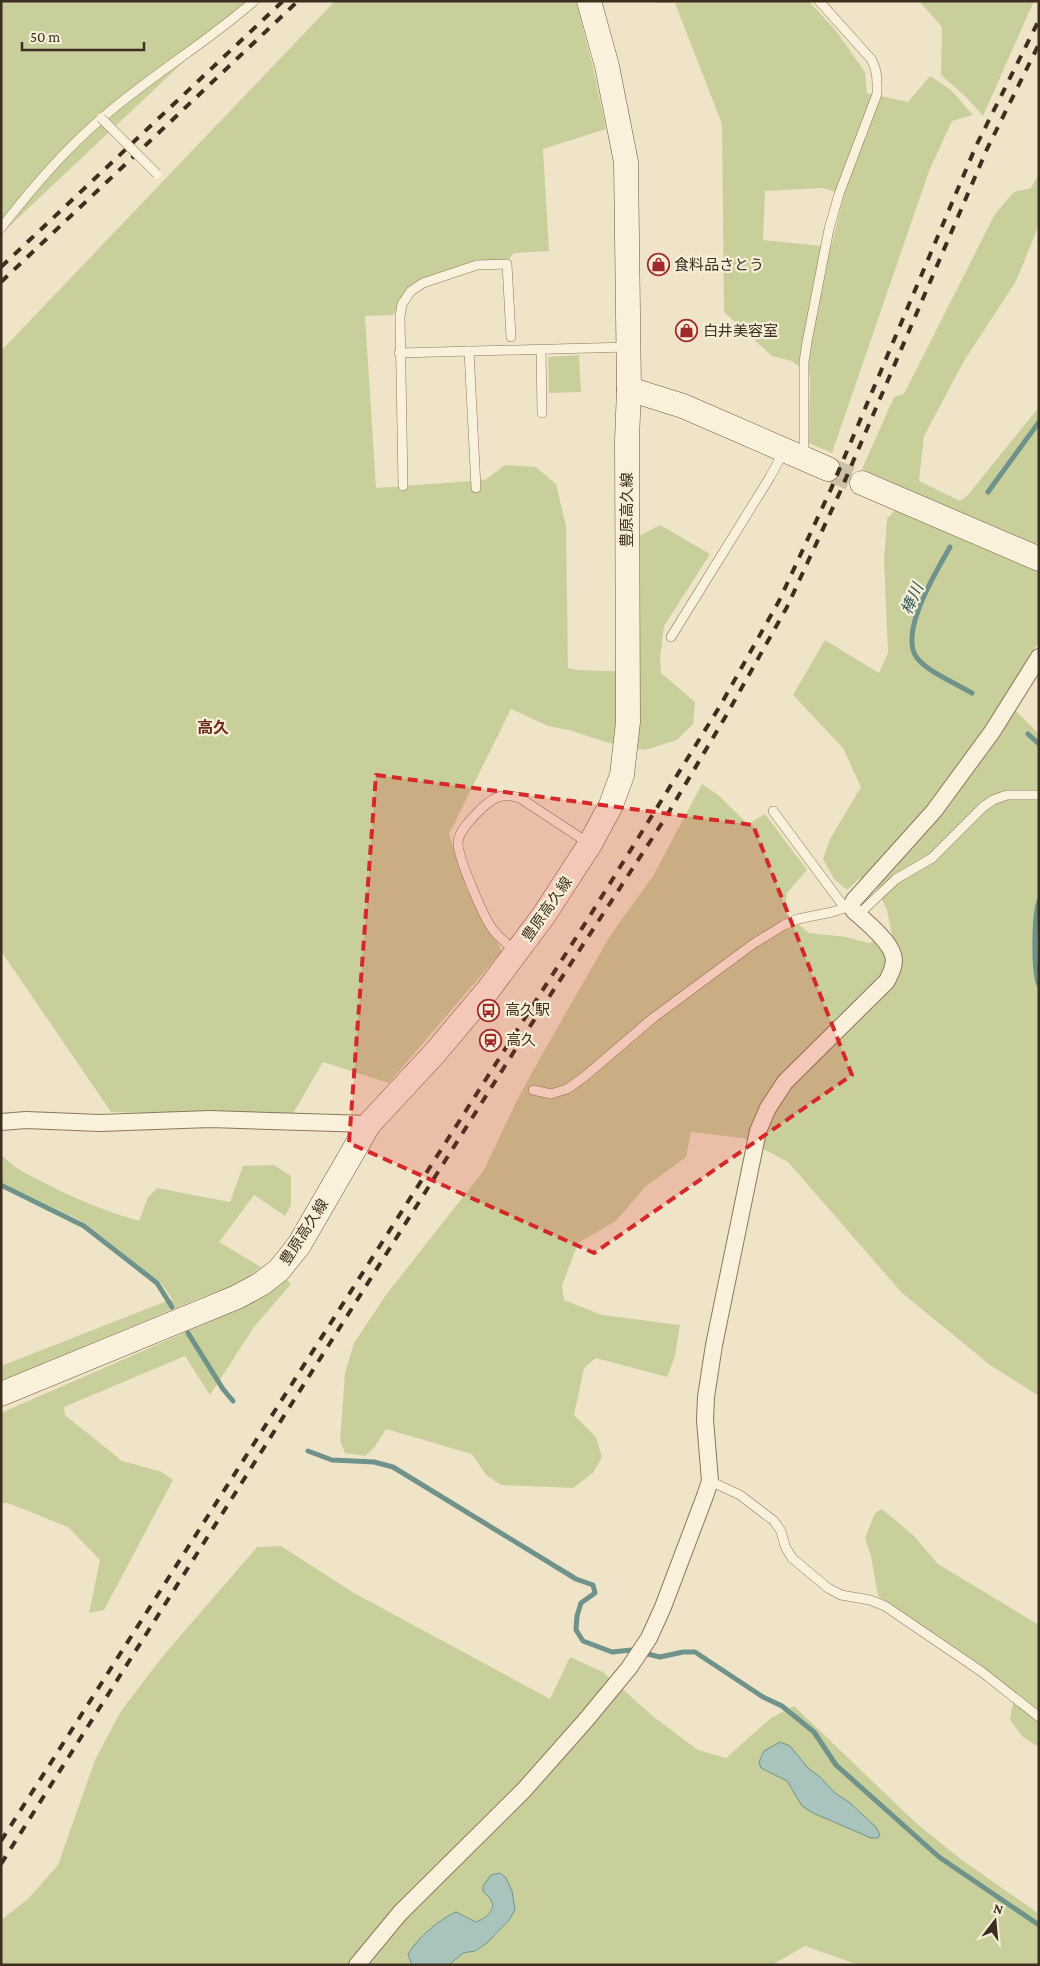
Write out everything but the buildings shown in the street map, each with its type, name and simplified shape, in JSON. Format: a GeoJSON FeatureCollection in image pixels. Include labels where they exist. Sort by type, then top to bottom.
{"type":"FeatureCollection","features":[{"type":"Feature","properties":{"kind":"main road","name":"豊原高久線"},"geometry":{"type":"LineString","coordinates":[[1,1394],[237,1297],[261,1284],[279,1270],[299,1245],[370,1124],[434,1054],[517,952],[544,915],[590,844],[611,805],[622,775],[628,722],[627,440],[629,347],[626,162],[607,66],[589,1]]}},
{"type":"Feature","properties":{"kind":"main road"},"geometry":{"type":"LineString","coordinates":[[629,389],[683,406],[828,469]]}},
{"type":"Feature","properties":{"kind":"main road"},"geometry":{"type":"LineString","coordinates":[[862,483],[1039,559]]}},
{"type":"Feature","properties":{"kind":"street"},"geometry":{"type":"LineString","coordinates":[[357,1965],[400,1913],[524,1790],[586,1720],[646,1643],[663,1607],[710,1481],[704,1420],[706,1397],[714,1345],[758,1131],[768,1108],[785,1082],[887,981],[893,968],[893,955],[885,942],[852,910],[854,900],[939,804],[992,732],[1039,657]]}},
{"type":"Feature","properties":{"kind":"street"},"geometry":{"type":"LineString","coordinates":[[1,1122],[26,1120],[100,1123],[210,1119],[370,1124]]}},
{"type":"Feature","properties":{"kind":"lane"},"geometry":{"type":"LineString","coordinates":[[1,228],[31,190],[69,148],[101,118],[254,1]]}},
{"type":"Feature","properties":{"kind":"lane"},"geometry":{"type":"LineString","coordinates":[[671,637],[770,476],[794,453],[804,362],[827,238],[839,194],[877,94],[877,69],[871,59],[819,1]]}},
{"type":"Feature","properties":{"kind":"lane"},"geometry":{"type":"LineString","coordinates":[[101,118],[158,174]]}},
{"type":"Feature","properties":{"kind":"lane"},"geometry":{"type":"LineString","coordinates":[[403,486],[399,353],[400,317],[402,304],[411,291],[423,283],[476,265],[507,264],[511,337]]}},
{"type":"Feature","properties":{"kind":"lane"},"geometry":{"type":"LineString","coordinates":[[399,353],[629,347]]}},
{"type":"Feature","properties":{"kind":"lane"},"geometry":{"type":"LineString","coordinates":[[541,349],[542,413]]}},
{"type":"Feature","properties":{"kind":"lane"},"geometry":{"type":"LineString","coordinates":[[469,351],[476,488]]}},
{"type":"Feature","properties":{"kind":"lane"},"geometry":{"type":"LineString","coordinates":[[517,952],[493,930],[463,868],[458,842],[463,830],[473,817],[492,799],[502,795],[510,795],[520,798],[590,844]]}},
{"type":"Feature","properties":{"kind":"lane"},"geometry":{"type":"LineString","coordinates":[[533,1090],[551,1094],[567,1089],[584,1077],[653,1018],[753,944],[784,924],[832,912],[852,910],[896,879],[932,858],[988,803],[1007,795],[1039,795]]}},
{"type":"Feature","properties":{"kind":"lane"},"geometry":{"type":"LineString","coordinates":[[773,811],[852,910]]}},
{"type":"Feature","properties":{"kind":"lane"},"geometry":{"type":"LineString","coordinates":[[710,1481],[740,1495],[774,1521],[781,1531],[785,1546],[792,1558],[828,1588],[842,1595],[870,1600],[885,1606],[982,1672],[1039,1717]]}},
{"type":"Feature","properties":{"kind":"highlighted area"},"geometry":{"type":"Polygon","coordinates":[[[376,775],[753,825],[852,1075],[594,1253],[349,1143],[376,775]]]}},
{"type":"Feature","properties":{"kind":"green space"},"geometry":{"type":"Polygon","coordinates":[[[1,1],[248,1],[1,234],[1,1]]]}},
{"type":"Feature","properties":{"kind":"green space"},"geometry":{"type":"Polygon","coordinates":[[[335,1],[576,1],[606,129],[543,149],[549,251],[514,253],[508,260],[477,261],[426,277],[408,289],[393,315],[365,316],[376,488],[485,480],[505,465],[536,467],[556,484],[566,526],[568,668],[577,670],[632,672],[634,539],[660,525],[710,554],[664,626],[660,658],[661,673],[695,702],[693,724],[677,740],[645,750],[609,743],[569,730],[548,726],[511,709],[449,834],[466,888],[502,951],[389,1083],[323,1062],[291,1117],[111,1112],[1,951],[1,351],[335,1]]]}},
{"type":"Feature","properties":{"kind":"green space"},"geometry":{"type":"Polygon","coordinates":[[[656,1],[809,1],[836,31],[865,72],[867,93],[908,102],[930,76],[951,90],[973,115],[952,121],[929,171],[832,453],[809,443],[810,375],[792,361],[772,356],[724,312],[722,124],[675,3],[657,3],[656,1]],[[823,188],[765,191],[763,240],[831,247],[844,195],[823,188]]]}},
{"type":"Feature","properties":{"kind":"green space"},"geometry":{"type":"Polygon","coordinates":[[[919,1],[1034,1],[983,116],[966,97],[941,75],[942,27],[919,1]]]}},
{"type":"Feature","properties":{"kind":"green space"},"geometry":{"type":"Polygon","coordinates":[[[1039,174],[1039,225],[1016,281],[964,361],[924,436],[919,481],[960,501],[967,496],[1039,407],[1039,547],[862,469],[894,397],[904,394],[995,214],[1014,192],[1031,188],[1039,174]]]}},
{"type":"Feature","properties":{"kind":"green space"},"geometry":{"type":"Polygon","coordinates":[[[579,355],[581,392],[549,393],[548,357],[579,355]]]}},
{"type":"Feature","properties":{"kind":"green space"},"geometry":{"type":"Polygon","coordinates":[[[898,507],[1039,569],[1039,642],[1003,698],[1039,734],[1039,1396],[990,1365],[902,1293],[788,1162],[743,1138],[691,1132],[686,1157],[645,1187],[616,1221],[578,1243],[562,1286],[564,1300],[602,1315],[680,1325],[675,1356],[667,1377],[596,1358],[584,1368],[574,1415],[596,1437],[602,1457],[593,1473],[573,1488],[501,1485],[486,1475],[472,1454],[386,1429],[374,1448],[365,1456],[345,1453],[340,1441],[345,1373],[354,1343],[386,1295],[484,1170],[517,1100],[544,1051],[610,936],[653,876],[702,784],[718,795],[748,824],[765,814],[807,870],[787,893],[785,913],[809,933],[846,937],[869,943],[892,935],[887,910],[875,885],[860,878],[847,890],[834,879],[823,859],[830,839],[861,787],[843,748],[793,695],[825,640],[879,673],[888,653],[884,560],[887,519],[898,507]]]}},
{"type":"Feature","properties":{"kind":"green space"},"geometry":{"type":"Polygon","coordinates":[[[1,1154],[19,1169],[63,1192],[100,1208],[139,1221],[148,1197],[157,1188],[230,1202],[243,1166],[274,1165],[291,1176],[291,1205],[285,1216],[254,1195],[219,1242],[261,1267],[239,1285],[202,1297],[1,1381],[1,1366],[172,1299],[161,1283],[85,1223],[1,1182],[1,1154]]]}},
{"type":"Feature","properties":{"kind":"green space"},"geometry":{"type":"Polygon","coordinates":[[[285,1278],[291,1284],[254,1327],[210,1395],[185,1356],[64,1407],[65,1415],[122,1461],[162,1472],[173,1480],[104,1610],[89,1613],[100,1560],[68,1527],[8,1503],[1,1503],[1,1413],[241,1308],[285,1278]]]}},
{"type":"Feature","properties":{"kind":"green space"},"geometry":{"type":"Polygon","coordinates":[[[882,1509],[913,1535],[938,1564],[1039,1625],[1039,1747],[1023,1737],[1010,1720],[1013,1703],[976,1663],[878,1596],[871,1556],[865,1538],[875,1513],[882,1509]]]}},
{"type":"Feature","properties":{"kind":"green space"},"geometry":{"type":"Polygon","coordinates":[[[281,1546],[354,1593],[550,1699],[570,1657],[603,1672],[654,1717],[698,1750],[726,1758],[771,1718],[794,1706],[916,1823],[962,1860],[1039,1914],[1039,1965],[859,1965],[805,1946],[772,1965],[449,1965],[463,1953],[475,1951],[487,1943],[509,1920],[515,1910],[487,1897],[491,1900],[492,1908],[484,1919],[408,1954],[412,1965],[1,1965],[1,1920],[28,1899],[58,1865],[95,1760],[121,1711],[163,1656],[257,1547],[281,1546]],[[790,1746],[761,1768],[787,1781],[802,1806],[813,1813],[871,1838],[878,1838],[879,1834],[876,1827],[808,1768],[790,1746]]]}},
{"type":"Feature","properties":{"kind":"water"},"geometry":{"type":"Polygon","coordinates":[[[780,1742],[790,1746],[808,1768],[876,1827],[880,1835],[878,1838],[871,1838],[813,1813],[802,1806],[787,1781],[761,1768],[759,1762],[764,1751],[780,1742]]]}},
{"type":"Feature","properties":{"kind":"water"},"geometry":{"type":"Polygon","coordinates":[[[500,1873],[506,1878],[512,1891],[515,1910],[509,1920],[487,1943],[475,1951],[463,1953],[449,1965],[412,1965],[408,1954],[412,1948],[442,1920],[456,1912],[476,1922],[489,1914],[492,1904],[483,1891],[483,1886],[491,1875],[500,1873]]]}},
{"type":"Feature","properties":{"kind":"waterway","name":"棒川"},"geometry":{"type":"LineString","coordinates":[[988,492],[1039,422]]}},
{"type":"Feature","properties":{"kind":"waterway","name":"棒川"},"geometry":{"type":"LineString","coordinates":[[950,547],[922,602],[912,633],[912,647],[917,658],[928,668],[972,693]]}},
{"type":"Feature","properties":{"kind":"waterway","name":"棒川"},"geometry":{"type":"LineString","coordinates":[[1028,734],[1039,744]]}},
{"type":"Feature","properties":{"kind":"waterway","name":"棒川"},"geometry":{"type":"LineString","coordinates":[[1039,901],[1035,943],[1039,985]]}},
{"type":"Feature","properties":{"kind":"waterway"},"geometry":{"type":"LineString","coordinates":[[1,1185],[84,1226],[157,1283],[172,1307]]}},
{"type":"Feature","properties":{"kind":"waterway"},"geometry":{"type":"LineString","coordinates":[[188,1333],[223,1389],[233,1401]]}},
{"type":"Feature","properties":{"kind":"waterway"},"geometry":{"type":"LineString","coordinates":[[308,1451],[332,1460],[374,1462],[393,1467],[576,1579],[593,1585],[595,1593],[581,1603],[577,1616],[576,1630],[583,1641],[612,1652],[632,1650],[660,1657],[683,1652],[695,1652],[763,1697],[782,1706],[814,1732],[836,1765],[939,1857],[1039,1925]]}},
{"type":"Feature","properties":{"kind":"tunnel"},"geometry":{"type":"LineString","coordinates":[[828,469],[862,483]]}},
{"type":"Feature","properties":{"kind":"railway"},"geometry":{"type":"LineString","coordinates":[[1,267],[283,1]]}},
{"type":"Feature","properties":{"kind":"railway"},"geometry":{"type":"LineString","coordinates":[[1,282],[298,1]]}},
{"type":"Feature","properties":{"kind":"railway"},"geometry":{"type":"LineString","coordinates":[[1,1841],[586,922],[720,706],[779,601],[831,489],[976,146],[1039,20]]}},
{"type":"Feature","properties":{"kind":"railway"},"geometry":{"type":"LineString","coordinates":[[1,1864],[527,1031],[666,817],[727,714],[787,607],[840,492],[987,149],[1039,44]]}},
{"type":"Feature","properties":{"kind":"place","name":"食料品さとう"},"geometry":{"type":"Point","coordinates":[658,265]}},
{"type":"Feature","properties":{"kind":"place","name":"白井美容室"},"geometry":{"type":"Point","coordinates":[687,331]}},
{"type":"Feature","properties":{"kind":"place","name":"高久駅"},"geometry":{"type":"Point","coordinates":[489,1010]}},
{"type":"Feature","properties":{"kind":"place","name":"高久"},"geometry":{"type":"Point","coordinates":[490,1040]}},
{"type":"Feature","properties":{"kind":"district","name":"高久"},"geometry":{"type":"Point","coordinates":[213,727]}}]}
